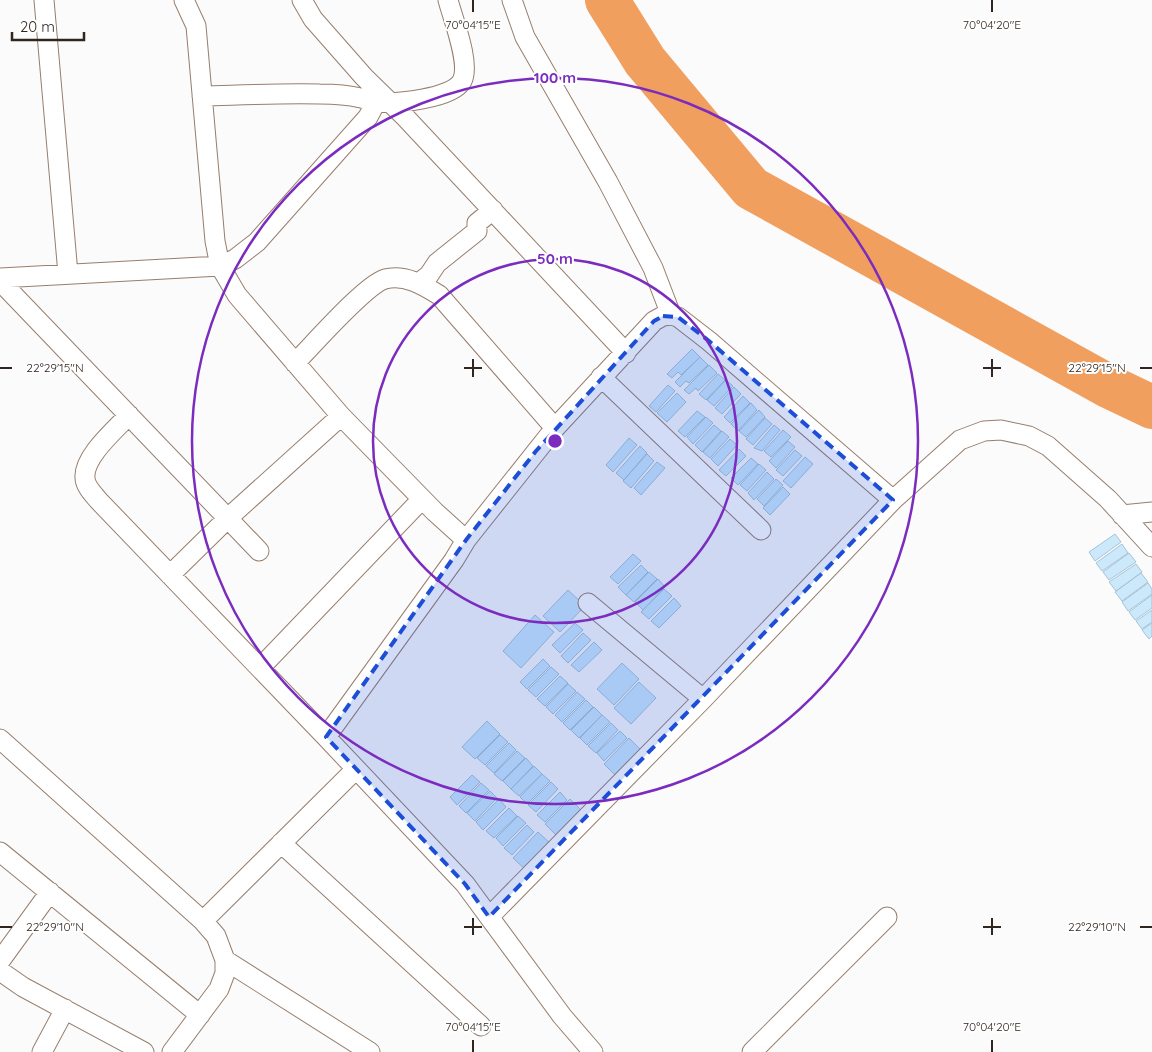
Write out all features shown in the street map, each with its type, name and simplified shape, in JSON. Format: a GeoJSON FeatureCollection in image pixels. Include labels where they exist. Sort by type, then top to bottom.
{"type":"FeatureCollection","features":[{"type":"Feature","properties":{"kind":"street"},"geometry":{"type":"LineString","coordinates":[[44,0],[68,274]]}},
{"type":"Feature","properties":{"kind":"street"},"geometry":{"type":"LineString","coordinates":[[184,0],[196,26],[214,241],[220,266],[237,296],[341,416],[422,499],[466,540]]}},
{"type":"Feature","properties":{"kind":"street"},"geometry":{"type":"LineString","coordinates":[[302,0],[313,19],[383,101],[493,210],[626,353]]}},
{"type":"Feature","properties":{"kind":"street"},"geometry":{"type":"LineString","coordinates":[[202,96],[321,94],[345,95],[383,101],[420,99],[443,94],[457,88],[463,80],[464,58],[448,0]]}},
{"type":"Feature","properties":{"kind":"street"},"geometry":{"type":"LineString","coordinates":[[512,0],[526,37],[608,182],[653,268],[671,315]]}},
{"type":"Feature","properties":{"kind":"street"},"geometry":{"type":"LineString","coordinates":[[0,279],[220,266],[235,259],[257,242],[383,101]]}},
{"type":"Feature","properties":{"kind":"street"},"geometry":{"type":"LineString","coordinates":[[419,283],[429,275],[436,263],[477,231],[477,223],[493,210]]}},
{"type":"Feature","properties":{"kind":"street"},"geometry":{"type":"LineString","coordinates":[[295,364],[367,290],[385,279],[401,278],[419,283],[439,296],[555,428]]}},
{"type":"Feature","properties":{"kind":"street"},"geometry":{"type":"LineString","coordinates":[[0,279],[259,551]]}},
{"type":"Feature","properties":{"kind":"street"},"geometry":{"type":"LineString","coordinates":[[326,737],[454,560],[466,540],[555,428],[654,321],[663,316],[671,315],[678,317],[709,340],[893,500]]}},
{"type":"Feature","properties":{"kind":"street"},"geometry":{"type":"LineString","coordinates":[[601,377],[761,530]]}},
{"type":"Feature","properties":{"kind":"street"},"geometry":{"type":"LineString","coordinates":[[128,415],[87,464],[84,479],[90,490],[465,884],[562,1016],[593,1052]]}},
{"type":"Feature","properties":{"kind":"street"},"geometry":{"type":"LineString","coordinates":[[170,575],[228,518],[341,416]]}},
{"type":"Feature","properties":{"kind":"street"},"geometry":{"type":"LineString","coordinates":[[489,917],[703,699],[893,500],[960,440],[984,431],[1001,430],[1029,436],[1048,446],[1108,499],[1152,547]]}},
{"type":"Feature","properties":{"kind":"street"},"geometry":{"type":"LineString","coordinates":[[260,668],[422,499]]}},
{"type":"Feature","properties":{"kind":"street"},"geometry":{"type":"LineString","coordinates":[[1122,515],[1152,512]]}},
{"type":"Feature","properties":{"kind":"street"},"geometry":{"type":"LineString","coordinates":[[588,603],[703,699]]}},
{"type":"Feature","properties":{"kind":"street"},"geometry":{"type":"LineString","coordinates":[[0,739],[202,920],[216,936],[225,960],[225,973],[219,989],[172,1052]]}},
{"type":"Feature","properties":{"kind":"street"},"geometry":{"type":"LineString","coordinates":[[202,920],[356,769]]}},
{"type":"Feature","properties":{"kind":"street"},"geometry":{"type":"LineString","coordinates":[[281,843],[481,1026]]}},
{"type":"Feature","properties":{"kind":"street"},"geometry":{"type":"LineString","coordinates":[[0,852],[200,1015]]}},
{"type":"Feature","properties":{"kind":"street"},"geometry":{"type":"LineString","coordinates":[[0,961],[50,892]]}},
{"type":"Feature","properties":{"kind":"street"},"geometry":{"type":"LineString","coordinates":[[752,1052],[887,917]]}},
{"type":"Feature","properties":{"kind":"street"},"geometry":{"type":"LineString","coordinates":[[225,960],[370,1052]]}},
{"type":"Feature","properties":{"kind":"street"},"geometry":{"type":"LineString","coordinates":[[0,972],[144,1052]]}},
{"type":"Feature","properties":{"kind":"street"},"geometry":{"type":"LineString","coordinates":[[42,1052],[65,1009]]}},
{"type":"Feature","properties":{"kind":"highlighted area"},"geometry":{"type":"Polygon","coordinates":[[[663,316],[678,317],[709,341],[893,500],[489,917],[465,884],[326,737],[466,540],[536,451],[654,321],[663,316]]]}},
{"type":"Feature","properties":{"kind":"building"},"geometry":{"type":"Polygon","coordinates":[[[692,349],[700,357],[681,375],[678,372],[672,378],[667,374],[692,349]]]}},
{"type":"Feature","properties":{"kind":"building"},"geometry":{"type":"Polygon","coordinates":[[[700,357],[708,365],[689,383],[686,381],[680,387],[675,382],[700,357]]]}},
{"type":"Feature","properties":{"kind":"building"},"geometry":{"type":"Polygon","coordinates":[[[709,365],[717,373],[698,391],[696,388],[689,394],[684,390],[709,365]]]}},
{"type":"Feature","properties":{"kind":"building"},"geometry":{"type":"Polygon","coordinates":[[[718,374],[725,380],[706,400],[699,394],[718,374]]]}},
{"type":"Feature","properties":{"kind":"building"},"geometry":{"type":"Polygon","coordinates":[[[726,380],[733,386],[714,406],[707,400],[726,380]]]}},
{"type":"Feature","properties":{"kind":"building"},"geometry":{"type":"Polygon","coordinates":[[[668,385],[675,391],[656,412],[649,406],[668,385]]]}},
{"type":"Feature","properties":{"kind":"building"},"geometry":{"type":"Polygon","coordinates":[[[734,387],[741,394],[722,414],[715,408],[734,387]]]}},
{"type":"Feature","properties":{"kind":"building"},"geometry":{"type":"Polygon","coordinates":[[[677,393],[686,402],[667,422],[657,413],[677,393]]]}},
{"type":"Feature","properties":{"kind":"building"},"geometry":{"type":"Polygon","coordinates":[[[743,396],[750,403],[730,423],[724,417],[743,396]]]}},
{"type":"Feature","properties":{"kind":"building"},"geometry":{"type":"Polygon","coordinates":[[[751,403],[757,410],[738,431],[731,424],[751,403]]]}},
{"type":"Feature","properties":{"kind":"building"},"geometry":{"type":"Polygon","coordinates":[[[759,410],[765,417],[746,437],[739,431],[759,410]]]}},
{"type":"Feature","properties":{"kind":"building"},"geometry":{"type":"Polygon","coordinates":[[[697,411],[705,417],[685,437],[678,431],[697,411]]]}},
{"type":"Feature","properties":{"kind":"building"},"geometry":{"type":"Polygon","coordinates":[[[706,417],[713,423],[693,444],[687,437],[706,417]]]}},
{"type":"Feature","properties":{"kind":"building"},"geometry":{"type":"Polygon","coordinates":[[[765,418],[772,424],[753,445],[746,439],[765,418]]]}},
{"type":"Feature","properties":{"kind":"building"},"geometry":{"type":"Polygon","coordinates":[[[714,425],[721,431],[702,452],[695,445],[714,425]]]}},
{"type":"Feature","properties":{"kind":"building"},"geometry":{"type":"Polygon","coordinates":[[[774,425],[780,430],[762,451],[754,448],[774,425]]]}},
{"type":"Feature","properties":{"kind":"building"},"geometry":{"type":"Polygon","coordinates":[[[783,430],[791,437],[771,457],[764,451],[783,430]]]}},
{"type":"Feature","properties":{"kind":"building"},"geometry":{"type":"Polygon","coordinates":[[[722,431],[729,437],[710,458],[703,452],[722,431]]]}},
{"type":"Feature","properties":{"kind":"building"},"geometry":{"type":"Polygon","coordinates":[[[629,438],[637,445],[613,472],[606,465],[629,438]]]}},
{"type":"Feature","properties":{"kind":"building"},"geometry":{"type":"Polygon","coordinates":[[[730,439],[737,445],[718,466],[711,459],[730,439]]]}},
{"type":"Feature","properties":{"kind":"building"},"geometry":{"type":"Polygon","coordinates":[[[788,441],[795,447],[776,468],[769,461],[788,441]]]}},
{"type":"Feature","properties":{"kind":"building"},"geometry":{"type":"Polygon","coordinates":[[[640,446],[647,453],[624,480],[616,473],[640,446]]]}},
{"type":"Feature","properties":{"kind":"building"},"geometry":{"type":"Polygon","coordinates":[[[739,449],[746,456],[726,476],[719,470],[739,449]]]}},
{"type":"Feature","properties":{"kind":"building"},"geometry":{"type":"Polygon","coordinates":[[[795,450],[802,456],[783,476],[776,470],[795,450]]]}},
{"type":"Feature","properties":{"kind":"building"},"geometry":{"type":"Polygon","coordinates":[[[647,454],[654,461],[631,488],[623,481],[647,454]]]}},
{"type":"Feature","properties":{"kind":"building"},"geometry":{"type":"Polygon","coordinates":[[[805,457],[813,464],[791,488],[783,481],[805,457]]]}},
{"type":"Feature","properties":{"kind":"building"},"geometry":{"type":"Polygon","coordinates":[[[751,458],[758,464],[738,485],[731,478],[751,458]]]}},
{"type":"Feature","properties":{"kind":"building"},"geometry":{"type":"Polygon","coordinates":[[[657,462],[665,468],[641,495],[634,488],[657,462]]]}},
{"type":"Feature","properties":{"kind":"building"},"geometry":{"type":"Polygon","coordinates":[[[759,464],[766,470],[747,491],[740,485],[759,464]]]}},
{"type":"Feature","properties":{"kind":"building"},"geometry":{"type":"Polygon","coordinates":[[[767,472],[774,479],[754,500],[748,493],[767,472]]]}},
{"type":"Feature","properties":{"kind":"building"},"geometry":{"type":"Polygon","coordinates":[[[776,479],[783,485],[764,506],[757,499],[776,479]]]}},
{"type":"Feature","properties":{"kind":"building"},"geometry":{"type":"Polygon","coordinates":[[[783,487],[790,494],[770,515],[763,508],[783,487]]]}},
{"type":"Feature","properties":{"kind":"building"},"geometry":{"type":"Polygon","coordinates":[[[1115,534],[1121,542],[1095,561],[1089,552],[1115,534]]]}},
{"type":"Feature","properties":{"kind":"building"},"geometry":{"type":"Polygon","coordinates":[[[1122,544],[1128,553],[1102,571],[1096,563],[1122,544]]]}},
{"type":"Feature","properties":{"kind":"building"},"geometry":{"type":"Polygon","coordinates":[[[1129,553],[1136,562],[1109,580],[1103,572],[1129,553]]]}},
{"type":"Feature","properties":{"kind":"building"},"geometry":{"type":"Polygon","coordinates":[[[633,554],[641,561],[618,584],[610,577],[633,554]]]}},
{"type":"Feature","properties":{"kind":"building"},"geometry":{"type":"Polygon","coordinates":[[[1136,564],[1142,572],[1116,591],[1109,582],[1136,564]]]}},
{"type":"Feature","properties":{"kind":"building"},"geometry":{"type":"Polygon","coordinates":[[[641,565],[648,572],[626,595],[618,587],[641,565]]]}},
{"type":"Feature","properties":{"kind":"building"},"geometry":{"type":"Polygon","coordinates":[[[649,572],[657,579],[634,602],[626,595],[649,572]]]}},
{"type":"Feature","properties":{"kind":"building"},"geometry":{"type":"Polygon","coordinates":[[[1141,573],[1148,582],[1122,601],[1115,592],[1141,573]]]}},
{"type":"Feature","properties":{"kind":"building"},"geometry":{"type":"Polygon","coordinates":[[[658,579],[665,587],[643,610],[635,602],[658,579]]]}},
{"type":"Feature","properties":{"kind":"building"},"geometry":{"type":"Polygon","coordinates":[[[1148,583],[1152,589],[1152,594],[1128,611],[1122,602],[1148,583]]]}},
{"type":"Feature","properties":{"kind":"building"},"geometry":{"type":"Polygon","coordinates":[[[664,589],[672,596],[649,619],[641,612],[664,589]]]}},
{"type":"Feature","properties":{"kind":"building"},"geometry":{"type":"Polygon","coordinates":[[[568,590],[585,606],[560,632],[543,616],[568,590]]]}},
{"type":"Feature","properties":{"kind":"building"},"geometry":{"type":"Polygon","coordinates":[[[1152,595],[1152,608],[1135,620],[1129,612],[1152,595]]]}},
{"type":"Feature","properties":{"kind":"building"},"geometry":{"type":"Polygon","coordinates":[[[674,598],[681,606],[659,628],[651,621],[674,598]]]}},
{"type":"Feature","properties":{"kind":"building"},"geometry":{"type":"Polygon","coordinates":[[[1152,610],[1152,622],[1142,629],[1136,621],[1152,610]]]}},
{"type":"Feature","properties":{"kind":"building"},"geometry":{"type":"Polygon","coordinates":[[[535,615],[554,632],[521,668],[503,651],[535,615]]]}},
{"type":"Feature","properties":{"kind":"building"},"geometry":{"type":"Polygon","coordinates":[[[575,623],[583,630],[560,653],[552,645],[575,623]]]}},
{"type":"Feature","properties":{"kind":"building"},"geometry":{"type":"Polygon","coordinates":[[[1152,623],[1152,636],[1149,639],[1142,630],[1152,623]]]}},
{"type":"Feature","properties":{"kind":"building"},"geometry":{"type":"Polygon","coordinates":[[[583,633],[591,640],[568,663],[561,656],[583,633]]]}},
{"type":"Feature","properties":{"kind":"building"},"geometry":{"type":"Polygon","coordinates":[[[594,642],[602,650],[579,672],[571,665],[594,642]]]}},
{"type":"Feature","properties":{"kind":"building"},"geometry":{"type":"Polygon","coordinates":[[[543,659],[550,666],[527,689],[520,682],[543,659]]]}},
{"type":"Feature","properties":{"kind":"building"},"geometry":{"type":"Polygon","coordinates":[[[622,663],[639,679],[614,705],[597,689],[622,663]]]}},
{"type":"Feature","properties":{"kind":"building"},"geometry":{"type":"Polygon","coordinates":[[[551,667],[559,674],[536,697],[528,690],[551,667]]]}},
{"type":"Feature","properties":{"kind":"building"},"geometry":{"type":"Polygon","coordinates":[[[560,676],[568,683],[545,706],[537,699],[560,676]]]}},
{"type":"Feature","properties":{"kind":"building"},"geometry":{"type":"Polygon","coordinates":[[[639,682],[656,698],[631,724],[614,708],[639,682]]]}},
{"type":"Feature","properties":{"kind":"building"},"geometry":{"type":"Polygon","coordinates":[[[568,684],[576,691],[553,714],[546,707],[568,684]]]}},
{"type":"Feature","properties":{"kind":"building"},"geometry":{"type":"Polygon","coordinates":[[[577,692],[585,699],[562,722],[555,715],[577,692]]]}},
{"type":"Feature","properties":{"kind":"building"},"geometry":{"type":"Polygon","coordinates":[[[586,700],[593,707],[570,730],[563,723],[586,700]]]}},
{"type":"Feature","properties":{"kind":"building"},"geometry":{"type":"Polygon","coordinates":[[[594,707],[602,715],[579,738],[571,730],[594,707]]]}},
{"type":"Feature","properties":{"kind":"building"},"geometry":{"type":"Polygon","coordinates":[[[602,715],[610,722],[587,745],[580,738],[602,715]]]}},
{"type":"Feature","properties":{"kind":"building"},"geometry":{"type":"Polygon","coordinates":[[[487,721],[500,734],[475,759],[462,747],[487,721]]]}},
{"type":"Feature","properties":{"kind":"building"},"geometry":{"type":"Polygon","coordinates":[[[611,723],[618,730],[596,753],[588,746],[611,723]]]}},
{"type":"Feature","properties":{"kind":"building"},"geometry":{"type":"Polygon","coordinates":[[[620,731],[627,738],[604,761],[597,753],[620,731]]]}},
{"type":"Feature","properties":{"kind":"building"},"geometry":{"type":"Polygon","coordinates":[[[500,735],[508,742],[485,765],[477,758],[500,735]]]}},
{"type":"Feature","properties":{"kind":"building"},"geometry":{"type":"Polygon","coordinates":[[[629,738],[642,751],[617,777],[604,764],[629,738]]]}},
{"type":"Feature","properties":{"kind":"building"},"geometry":{"type":"Polygon","coordinates":[[[509,743],[516,750],[494,773],[486,766],[509,743]]]}},
{"type":"Feature","properties":{"kind":"building"},"geometry":{"type":"Polygon","coordinates":[[[517,751],[525,758],[502,781],[494,774],[517,751]]]}},
{"type":"Feature","properties":{"kind":"building"},"geometry":{"type":"Polygon","coordinates":[[[526,758],[533,766],[511,789],[503,781],[526,758]]]}},
{"type":"Feature","properties":{"kind":"building"},"geometry":{"type":"Polygon","coordinates":[[[534,766],[542,774],[519,796],[511,789],[534,766]]]}},
{"type":"Feature","properties":{"kind":"building"},"geometry":{"type":"Polygon","coordinates":[[[542,774],[550,781],[527,804],[520,797],[542,774]]]}},
{"type":"Feature","properties":{"kind":"building"},"geometry":{"type":"Polygon","coordinates":[[[472,775],[480,782],[457,805],[450,797],[472,775]]]}},
{"type":"Feature","properties":{"kind":"building"},"geometry":{"type":"Polygon","coordinates":[[[551,782],[558,789],[536,812],[528,805],[551,782]]]}},
{"type":"Feature","properties":{"kind":"building"},"geometry":{"type":"Polygon","coordinates":[[[481,783],[489,790],[466,813],[459,806],[481,783]]]}},
{"type":"Feature","properties":{"kind":"building"},"geometry":{"type":"Polygon","coordinates":[[[490,791],[497,798],[475,821],[467,813],[490,791]]]}},
{"type":"Feature","properties":{"kind":"building"},"geometry":{"type":"Polygon","coordinates":[[[560,792],[567,800],[545,822],[537,815],[560,792]]]}},
{"type":"Feature","properties":{"kind":"building"},"geometry":{"type":"Polygon","coordinates":[[[499,799],[506,807],[483,830],[476,822],[499,799]]]}},
{"type":"Feature","properties":{"kind":"building"},"geometry":{"type":"Polygon","coordinates":[[[570,799],[583,812],[558,837],[545,824],[570,799]]]}},
{"type":"Feature","properties":{"kind":"building"},"geometry":{"type":"Polygon","coordinates":[[[509,808],[517,816],[494,838],[486,831],[509,808]]]}},
{"type":"Feature","properties":{"kind":"building"},"geometry":{"type":"Polygon","coordinates":[[[518,816],[526,823],[503,846],[496,838],[518,816]]]}},
{"type":"Feature","properties":{"kind":"building"},"geometry":{"type":"Polygon","coordinates":[[[527,825],[534,832],[512,855],[504,848],[527,825]]]}},
{"type":"Feature","properties":{"kind":"building"},"geometry":{"type":"Polygon","coordinates":[[[538,832],[552,845],[527,871],[513,858],[538,832]]]}},
{"type":"Feature","properties":{"kind":"waterway"},"geometry":{"type":"LineString","coordinates":[[607,0],[645,61],[751,188],[1110,387],[1152,407]]}}]}
